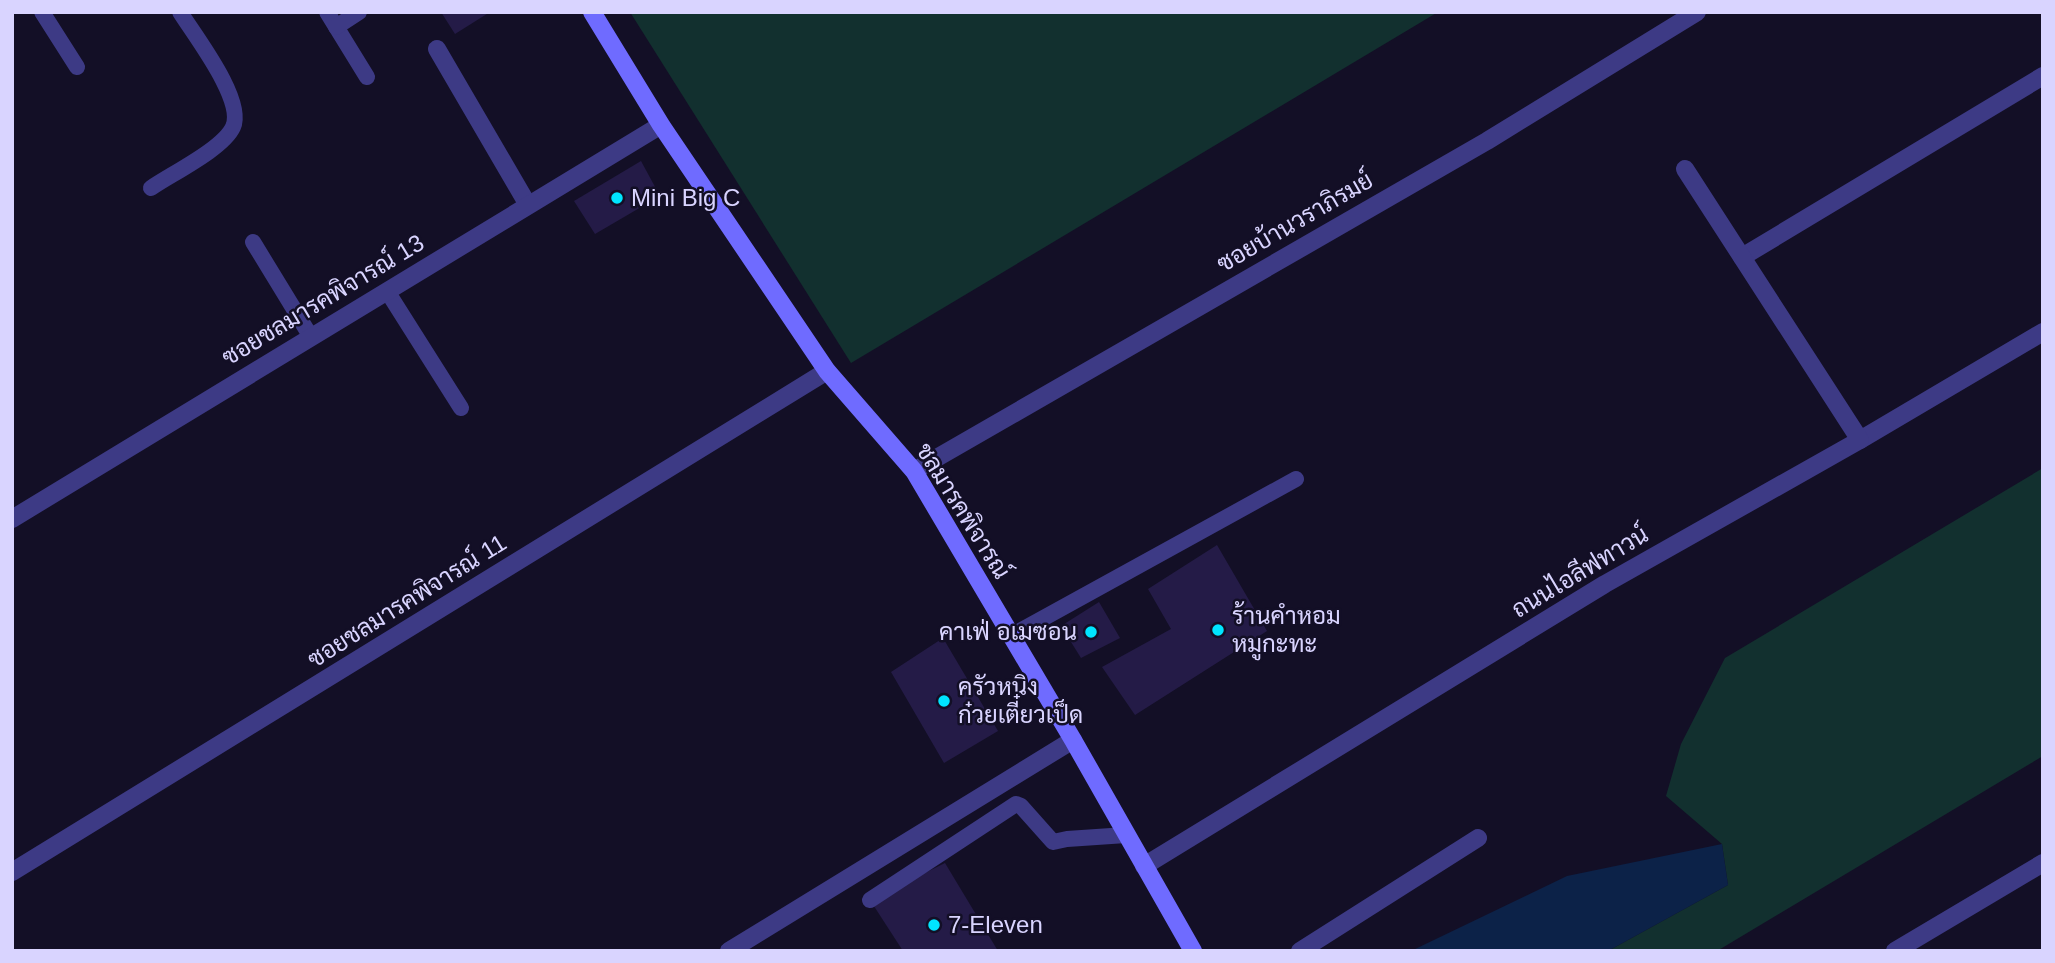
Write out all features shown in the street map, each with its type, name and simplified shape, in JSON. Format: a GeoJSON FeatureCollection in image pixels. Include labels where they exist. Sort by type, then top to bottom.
{"type":"FeatureCollection","features":[{"type":"Feature","properties":{"kind":"street","name":"ชลมารคพิจารณ์"},"geometry":{"type":"LineString","coordinates":[[592,12],[661,125],[827,371],[914,471],[1073,740],[1193,951]]}},
{"type":"Feature","properties":{"kind":"street","name":"ซอยบ้านวราภิรมย์"},"geometry":{"type":"LineString","coordinates":[[914,471],[1487,141],[1697,12]]}},
{"type":"Feature","properties":{"kind":"street"},"geometry":{"type":"LineString","coordinates":[[437,49],[528,205]]}},
{"type":"Feature","properties":{"kind":"street"},"geometry":{"type":"LineString","coordinates":[[1742,257],[2043,76]]}},
{"type":"Feature","properties":{"kind":"street","name":"ซอยชลมารคพิจารณ์ 13"},"geometry":{"type":"LineString","coordinates":[[12,519],[661,125]]}},
{"type":"Feature","properties":{"kind":"street"},"geometry":{"type":"LineString","coordinates":[[1685,169],[1860,440]]}},
{"type":"Feature","properties":{"kind":"street","name":"ถนนไอลีฟทาวน์"},"geometry":{"type":"LineString","coordinates":[[1144,866],[1605,584],[1860,440],[2043,332]]}},
{"type":"Feature","properties":{"kind":"street","name":"ซอยชลมารคพิจารณ์ 11"},"geometry":{"type":"LineString","coordinates":[[12,873],[827,371]]}},
{"type":"Feature","properties":{"kind":"street"},"geometry":{"type":"LineString","coordinates":[[729,951],[1073,740]]}},
{"type":"Feature","properties":{"kind":"street"},"geometry":{"type":"LineString","coordinates":[[1300,951],[1478,838]]}},
{"type":"Feature","properties":{"kind":"street"},"geometry":{"type":"LineString","coordinates":[[1895,951],[2043,863]]}},
{"type":"Feature","properties":{"kind":"lane"},"geometry":{"type":"LineString","coordinates":[[42,12],[77,67]]}},
{"type":"Feature","properties":{"kind":"lane"},"geometry":{"type":"LineString","coordinates":[[151,188],[218,144],[233,128],[237,111],[227,89],[180,12]]}},
{"type":"Feature","properties":{"kind":"lane"},"geometry":{"type":"LineString","coordinates":[[327,12],[367,77]]}},
{"type":"Feature","properties":{"kind":"lane"},"geometry":{"type":"LineString","coordinates":[[336,27],[359,12]]}},
{"type":"Feature","properties":{"kind":"lane"},"geometry":{"type":"LineString","coordinates":[[253,242],[311,337]]}},
{"type":"Feature","properties":{"kind":"lane"},"geometry":{"type":"LineString","coordinates":[[387,290],[461,408]]}},
{"type":"Feature","properties":{"kind":"lane"},"geometry":{"type":"LineString","coordinates":[[1011,636],[1296,480]]}},
{"type":"Feature","properties":{"kind":"lane"},"geometry":{"type":"LineString","coordinates":[[870,900],[1016,804],[1021,806],[1053,842],[1126,835]]}},
{"type":"Feature","properties":{"kind":"green space"},"geometry":{"type":"Polygon","coordinates":[[[630,12],[1438,12],[851,363],[630,12]]]}},
{"type":"Feature","properties":{"kind":"green space"},"geometry":{"type":"Polygon","coordinates":[[[2043,468],[2043,756],[1717,951],[1608,951],[1728,885],[1722,844],[1666,796],[1681,744],[1725,658],[2043,468]]]}},
{"type":"Feature","properties":{"kind":"water"},"geometry":{"type":"Polygon","coordinates":[[[1722,844],[1728,885],[1608,951],[1411,951],[1567,876],[1722,844]]]}},
{"type":"Feature","properties":{"kind":"building"},"geometry":{"type":"Polygon","coordinates":[[[441,12],[490,12],[455,34],[441,12]]]}},
{"type":"Feature","properties":{"kind":"building","name":"Mini Big C"},"geometry":{"type":"Polygon","coordinates":[[[641,161],[660,196],[595,234],[574,201],[641,161]]]}},
{"type":"Feature","properties":{"kind":"building","name":"ร้านคำหอม หมูกะทะ"},"geometry":{"type":"Polygon","coordinates":[[[1217,545],[1267,631],[1135,715],[1102,667],[1171,629],[1148,589],[1217,545]]]}},
{"type":"Feature","properties":{"kind":"building","name":"คาเฟ่ อเมซอน"},"geometry":{"type":"Polygon","coordinates":[[[1099,602],[1120,638],[1081,658],[1061,626],[1099,602]]]}},
{"type":"Feature","properties":{"kind":"building","name":"ครัวหนิง ก๋วยเตี๋ยวเป็ด"},"geometry":{"type":"Polygon","coordinates":[[[943,638],[998,731],[944,763],[891,672],[943,638]]]}},
{"type":"Feature","properties":{"kind":"building","name":"7-Eleven"},"geometry":{"type":"Polygon","coordinates":[[[945,863],[998,951],[903,951],[870,900],[945,863]]]}},
{"type":"Feature","properties":{"kind":"place","name":"Mini Big C"},"geometry":{"type":"Point","coordinates":[617,198]}},
{"type":"Feature","properties":{"kind":"place","name":"ร้านคำหอม หมูกะทะ"},"geometry":{"type":"Point","coordinates":[1218,630]}},
{"type":"Feature","properties":{"kind":"place","name":"คาเฟ่ อเมซอน"},"geometry":{"type":"Point","coordinates":[1091,632]}},
{"type":"Feature","properties":{"kind":"place","name":"ครัวหนิง ก๋วยเตี๋ยวเป็ด"},"geometry":{"type":"Point","coordinates":[944,701]}},
{"type":"Feature","properties":{"kind":"place","name":"7-Eleven"},"geometry":{"type":"Point","coordinates":[934,925]}}]}
